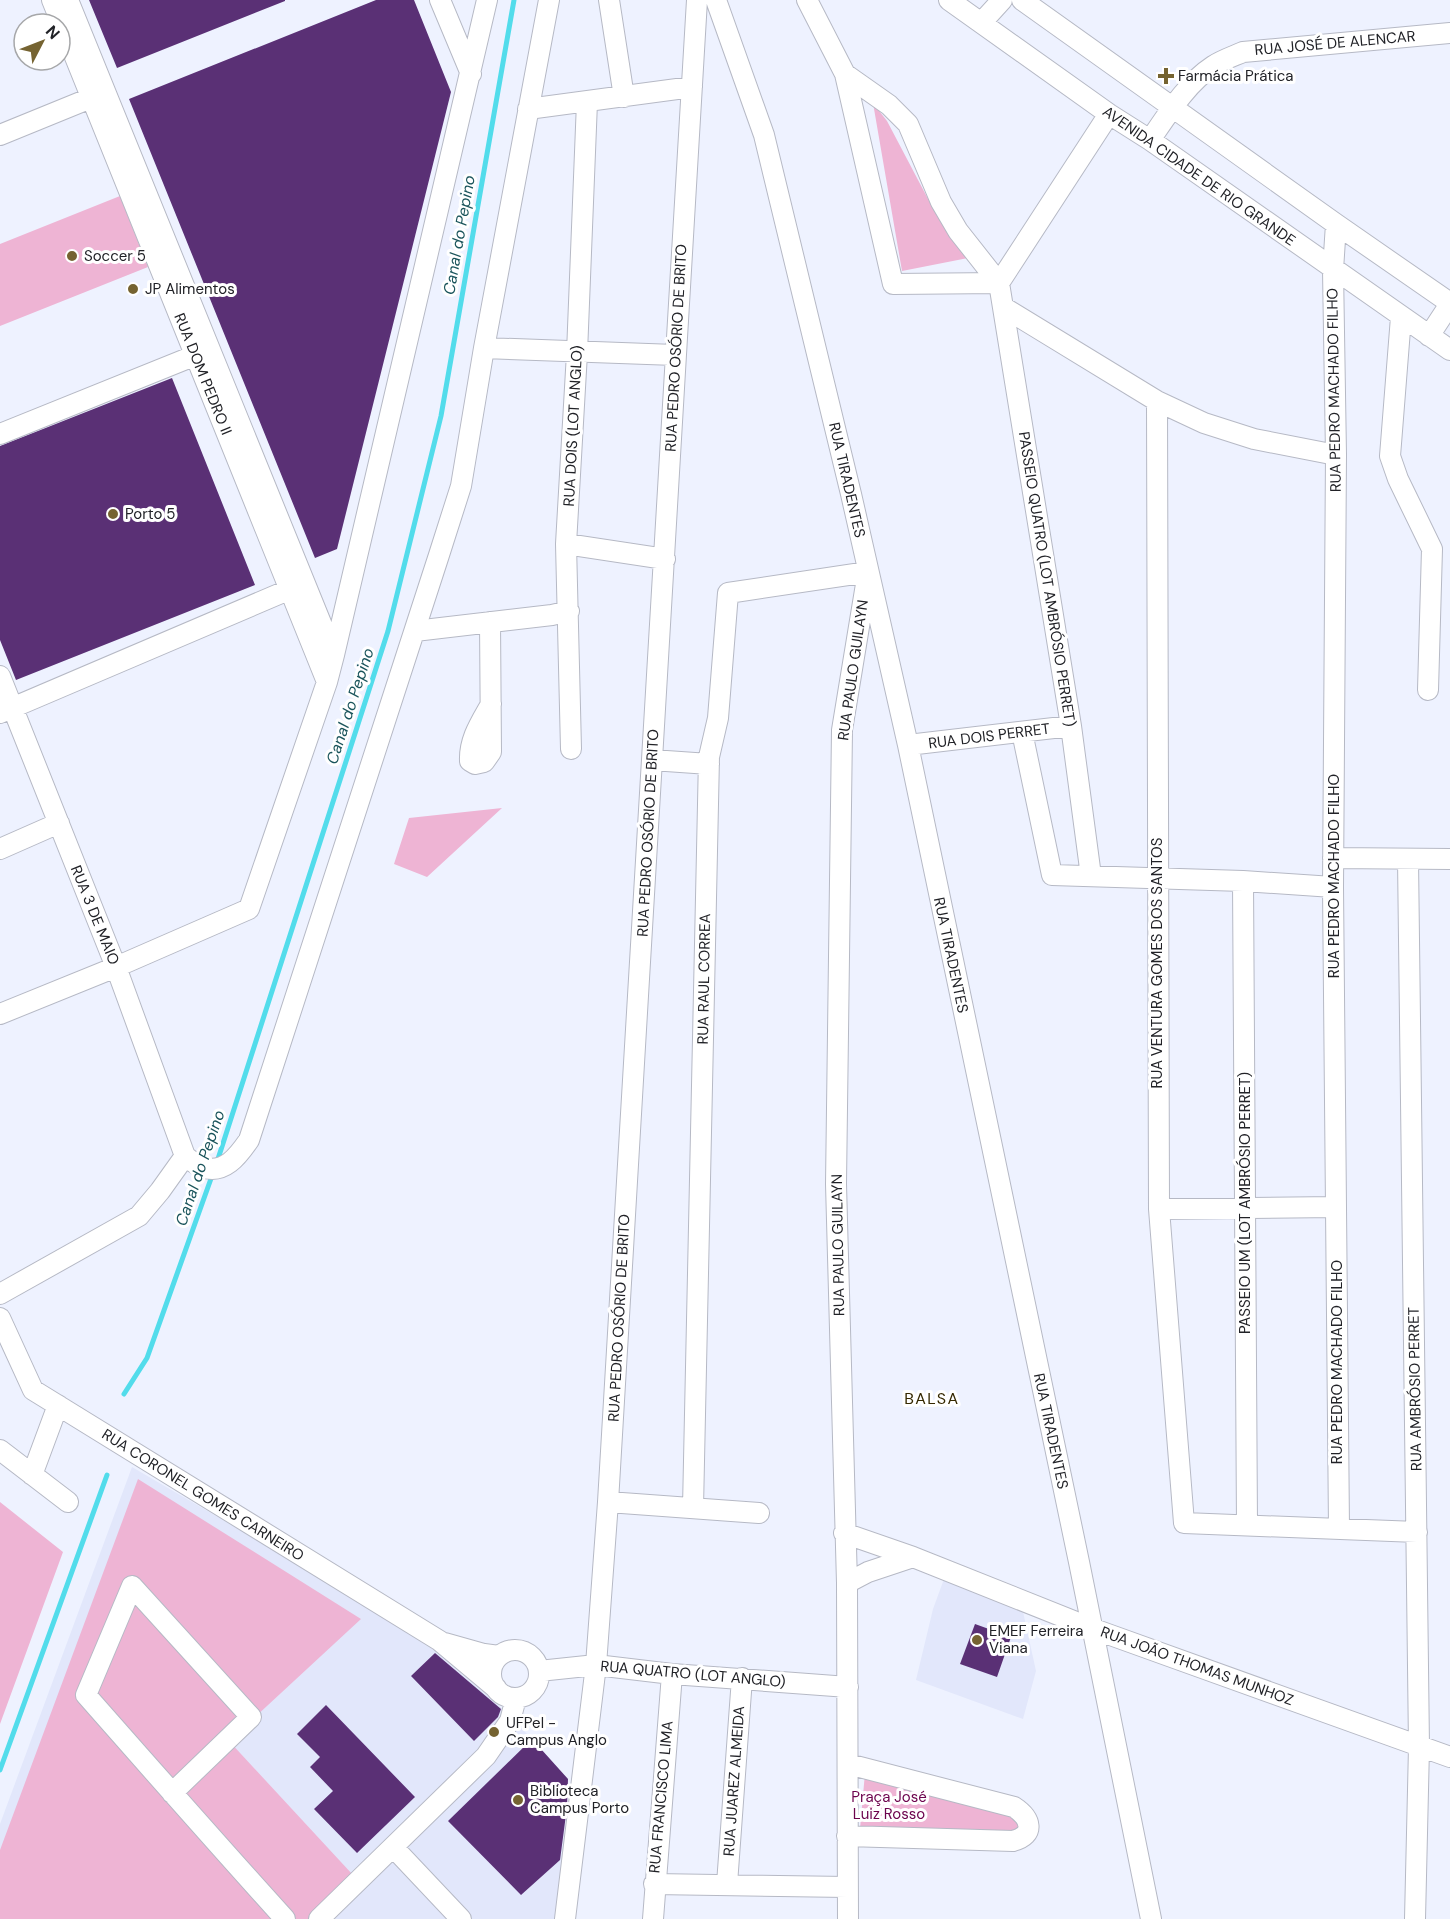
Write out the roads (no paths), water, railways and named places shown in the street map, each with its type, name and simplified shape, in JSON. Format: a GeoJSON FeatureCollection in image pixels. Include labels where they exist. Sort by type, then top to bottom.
{"type":"FeatureCollection","features":[{"type":"Feature","properties":{"kind":"street","name":"RUA DOM PEDRO II"},"geometry":{"type":"LineString","coordinates":[[52,0],[99,95]]}},
{"type":"Feature","properties":{"kind":"street","name":"RUA DOM PEDRO II"},"geometry":{"type":"LineString","coordinates":[[68,0],[99,95],[297,586],[327,682]]}},
{"type":"Feature","properties":{"kind":"street"},"geometry":{"type":"LineString","coordinates":[[440,0],[471,74]]}},
{"type":"Feature","properties":{"kind":"street"},"geometry":{"type":"LineString","coordinates":[[0,1014],[249,909],[327,682],[487,0]]}},
{"type":"Feature","properties":{"kind":"street"},"geometry":{"type":"LineString","coordinates":[[0,1294],[139,1216],[185,1156],[212,1168],[236,1159],[249,1140],[461,486],[484,348],[549,0]]}},
{"type":"Feature","properties":{"kind":"street"},"geometry":{"type":"LineString","coordinates":[[609,0],[624,97]]}},
{"type":"Feature","properties":{"kind":"street","name":"RUA PEDRO OSÓRIO DE BRITO"},"geometry":{"type":"LineString","coordinates":[[565,1919],[596,1665],[608,1502],[697,0]]}},
{"type":"Feature","properties":{"kind":"street","name":"RUA TIRADENTES"},"geometry":{"type":"LineString","coordinates":[[716,0],[764,135],[908,746],[1151,1919]]}},
{"type":"Feature","properties":{"kind":"street"},"geometry":{"type":"LineString","coordinates":[[807,0],[845,74],[893,284],[999,283]]}},
{"type":"Feature","properties":{"kind":"street","name":"AVENIDA CIDADE DE RIO GRANDE"},"geometry":{"type":"LineString","coordinates":[[949,0],[1109,114],[1150,140],[1450,350]]}},
{"type":"Feature","properties":{"kind":"street"},"geometry":{"type":"LineString","coordinates":[[982,22],[1002,0]]}},
{"type":"Feature","properties":{"kind":"street"},"geometry":{"type":"LineString","coordinates":[[1022,0],[1450,303],[1429,336]]}},
{"type":"Feature","properties":{"kind":"street","name":"RUA JOSÉ DE ALENCAR"},"geometry":{"type":"LineString","coordinates":[[1150,140],[1196,81],[1214,65],[1243,52],[1450,33]]}},
{"type":"Feature","properties":{"kind":"street"},"geometry":{"type":"LineString","coordinates":[[845,74],[889,105],[908,124],[941,202],[958,231],[999,283]]}},
{"type":"Feature","properties":{"kind":"street"},"geometry":{"type":"LineString","coordinates":[[528,109],[692,87]]}},
{"type":"Feature","properties":{"kind":"street"},"geometry":{"type":"LineString","coordinates":[[0,135],[99,95]]}},
{"type":"Feature","properties":{"kind":"street","name":"RUA DOIS (LOT ANGLO)"},"geometry":{"type":"LineString","coordinates":[[571,749],[566,544],[577,353],[587,102]]}},
{"type":"Feature","properties":{"kind":"street"},"geometry":{"type":"LineString","coordinates":[[999,283],[1109,114]]}},
{"type":"Feature","properties":{"kind":"street","name":"RUA PEDRO MACHADO FILHO"},"geometry":{"type":"LineString","coordinates":[[1336,224],[1333,270],[1336,455],[1333,887],[1339,1529]]}},
{"type":"Feature","properties":{"kind":"street","name":"PASSEIO QUATRO (LOT AMBRÓSIO PERRET)"},"geometry":{"type":"LineString","coordinates":[[999,283],[1071,726],[1091,876]]}},
{"type":"Feature","properties":{"kind":"street"},"geometry":{"type":"LineString","coordinates":[[1003,307],[1157,400],[1204,423],[1254,439],[1336,455]]}},
{"type":"Feature","properties":{"kind":"street"},"geometry":{"type":"LineString","coordinates":[[1401,317],[1390,456],[1398,479],[1432,549],[1428,690]]}},
{"type":"Feature","properties":{"kind":"street"},"geometry":{"type":"LineString","coordinates":[[484,348],[675,355]]}},
{"type":"Feature","properties":{"kind":"street"},"geometry":{"type":"LineString","coordinates":[[0,434],[203,352]]}},
{"type":"Feature","properties":{"kind":"street","name":"RUA VENTURA GOMES DOS SANTOS"},"geometry":{"type":"LineString","coordinates":[[1157,400],[1158,1209],[1184,1523],[1247,1525]]}},
{"type":"Feature","properties":{"kind":"street"},"geometry":{"type":"LineString","coordinates":[[566,544],[665,559]]}},
{"type":"Feature","properties":{"kind":"street","name":"RUA RAUL CORREA"},"geometry":{"type":"LineString","coordinates":[[693,1508],[709,764],[718,718],[728,592],[868,573]]}},
{"type":"Feature","properties":{"kind":"street","name":"RUA PAULO GUILAYN"},"geometry":{"type":"LineString","coordinates":[[848,1919],[847,1583],[836,1184],[842,730],[868,573]]}},
{"type":"Feature","properties":{"kind":"street","name":"RUA DOM PEDRO II"},"geometry":{"type":"LineString","coordinates":[[297,586],[334,655]]}},
{"type":"Feature","properties":{"kind":"street"},"geometry":{"type":"LineString","coordinates":[[6,710],[297,586]]}},
{"type":"Feature","properties":{"kind":"street"},"geometry":{"type":"LineString","coordinates":[[415,632],[569,611]]}},
{"type":"Feature","properties":{"kind":"street"},"geometry":{"type":"LineString","coordinates":[[490,622],[491,704]]}},
{"type":"Feature","properties":{"kind":"street","name":"RUA 3 DE MAIO"},"geometry":{"type":"LineString","coordinates":[[0,676],[6,710],[59,823],[116,967],[185,1156]]}},
{"type":"Feature","properties":{"kind":"street","name":"RUA DOIS PERRET"},"geometry":{"type":"LineString","coordinates":[[908,746],[1071,726]]}},
{"type":"Feature","properties":{"kind":"street"},"geometry":{"type":"LineString","coordinates":[[1022,732],[1052,875],[1243,881],[1333,887]]}},
{"type":"Feature","properties":{"kind":"street"},"geometry":{"type":"LineString","coordinates":[[652,760],[709,764]]}},
{"type":"Feature","properties":{"kind":"street"},"geometry":{"type":"LineString","coordinates":[[0,849],[59,823]]}},
{"type":"Feature","properties":{"kind":"street"},"geometry":{"type":"LineString","coordinates":[[1333,858],[1450,859]]}},
{"type":"Feature","properties":{"kind":"street","name":"RUA AMBRÓSIO PERRET"},"geometry":{"type":"LineString","coordinates":[[1408,859],[1419,1747],[1415,1919]]}},
{"type":"Feature","properties":{"kind":"street","name":"PASSEIO UM (LOT AMBRÓSIO PERRET)"},"geometry":{"type":"LineString","coordinates":[[1243,881],[1247,1525]]}},
{"type":"Feature","properties":{"kind":"street"},"geometry":{"type":"LineString","coordinates":[[1158,1209],[1336,1207]]}},
{"type":"Feature","properties":{"kind":"street","name":"RUA CORONEL GOMES CARNEIRO"},"geometry":{"type":"LineString","coordinates":[[0,1318],[33,1390],[440,1641],[496,1688]]}},
{"type":"Feature","properties":{"kind":"street"},"geometry":{"type":"LineString","coordinates":[[32,1475],[58,1405]]}},
{"type":"Feature","properties":{"kind":"street"},"geometry":{"type":"LineString","coordinates":[[0,1450],[68,1502]]}},
{"type":"Feature","properties":{"kind":"street"},"geometry":{"type":"LineString","coordinates":[[608,1502],[759,1513]]}},
{"type":"Feature","properties":{"kind":"street"},"geometry":{"type":"LineString","coordinates":[[1247,1525],[1417,1532]]}},
{"type":"Feature","properties":{"kind":"street","name":"RUA JOÃO THOMAS MUNHOZ"},"geometry":{"type":"LineString","coordinates":[[844,1533],[913,1557],[1091,1628],[1450,1757]]}},
{"type":"Feature","properties":{"kind":"street"},"geometry":{"type":"LineString","coordinates":[[847,1583],[868,1572],[913,1557]]}},
{"type":"Feature","properties":{"kind":"street"},"geometry":{"type":"LineString","coordinates":[[172,1793],[251,1717],[132,1586],[86,1695],[172,1793],[285,1919]]}},
{"type":"Feature","properties":{"kind":"street","name":"RUA CORONEL GOMES CARNEIRO"},"geometry":{"type":"LineString","coordinates":[[440,1641],[499,1656]]}},
{"type":"Feature","properties":{"kind":"street"},"geometry":{"type":"LineString","coordinates":[[512,1650],[526,1653],[537,1664],[538,1671],[535,1686],[530,1692],[516,1698],[501,1694],[491,1675],[499,1656],[512,1650]]}},
{"type":"Feature","properties":{"kind":"street","name":"RUA QUATRO (LOT ANGLO)"},"geometry":{"type":"LineString","coordinates":[[538,1671],[596,1665],[672,1674],[848,1687]]}},
{"type":"Feature","properties":{"kind":"street","name":"RUA FRANCISCO LIMA"},"geometry":{"type":"LineString","coordinates":[[653,1919],[672,1674]]}},
{"type":"Feature","properties":{"kind":"street","name":"RUA JUAREZ ALMEIDA"},"geometry":{"type":"LineString","coordinates":[[727,1884],[742,1678]]}},
{"type":"Feature","properties":{"kind":"street"},"geometry":{"type":"LineString","coordinates":[[319,1919],[486,1756],[510,1721],[516,1698]]}},
{"type":"Feature","properties":{"kind":"street"},"geometry":{"type":"LineString","coordinates":[[847,1836],[1012,1841],[1028,1833],[1028,1820],[1014,1807],[848,1764]]}},
{"type":"Feature","properties":{"kind":"street"},"geometry":{"type":"LineString","coordinates":[[393,1847],[461,1919]]}},
{"type":"Feature","properties":{"kind":"street"},"geometry":{"type":"LineString","coordinates":[[654,1884],[847,1887]]}},
{"type":"Feature","properties":{"kind":"waterway","name":"Canal do Pepino"},"geometry":{"type":"LineString","coordinates":[[217,1162],[388,631],[441,416],[514,0]]}},
{"type":"Feature","properties":{"kind":"waterway","name":"Canal do Pepino"},"geometry":{"type":"LineString","coordinates":[[124,1394],[147,1358],[213,1173]]}},
{"type":"Feature","properties":{"kind":"waterway","name":"Canal do Pepino"},"geometry":{"type":"LineString","coordinates":[[0,1770],[107,1475]]}},
{"type":"Feature","properties":{"kind":"place","name":"Farmácia Prática"},"geometry":{"type":"Point","coordinates":[1166,76]}},
{"type":"Feature","properties":{"kind":"place","name":"Soccer 5"},"geometry":{"type":"Point","coordinates":[72,256]}},
{"type":"Feature","properties":{"kind":"place","name":"JP Alimentos"},"geometry":{"type":"Point","coordinates":[133,289]}},
{"type":"Feature","properties":{"kind":"place","name":"Porto 5"},"geometry":{"type":"Point","coordinates":[113,514]}},
{"type":"Feature","properties":{"kind":"place","name":"EMEF Ferreira Viana"},"geometry":{"type":"Point","coordinates":[977,1640]}},
{"type":"Feature","properties":{"kind":"place","name":"UFPel - Campus Anglo"},"geometry":{"type":"Point","coordinates":[494,1732]}},
{"type":"Feature","properties":{"kind":"place","name":"Biblioteca Campus Porto"},"geometry":{"type":"Point","coordinates":[518,1800]}},
{"type":"Feature","properties":{"kind":"district","name":"BALSA"},"geometry":{"type":"Point","coordinates":[932,1398]}},
{"type":"Feature","properties":{"kind":"park label","name":"Praça José Luiz Rosso"},"geometry":{"type":"Point","coordinates":[889,1806]}}]}
